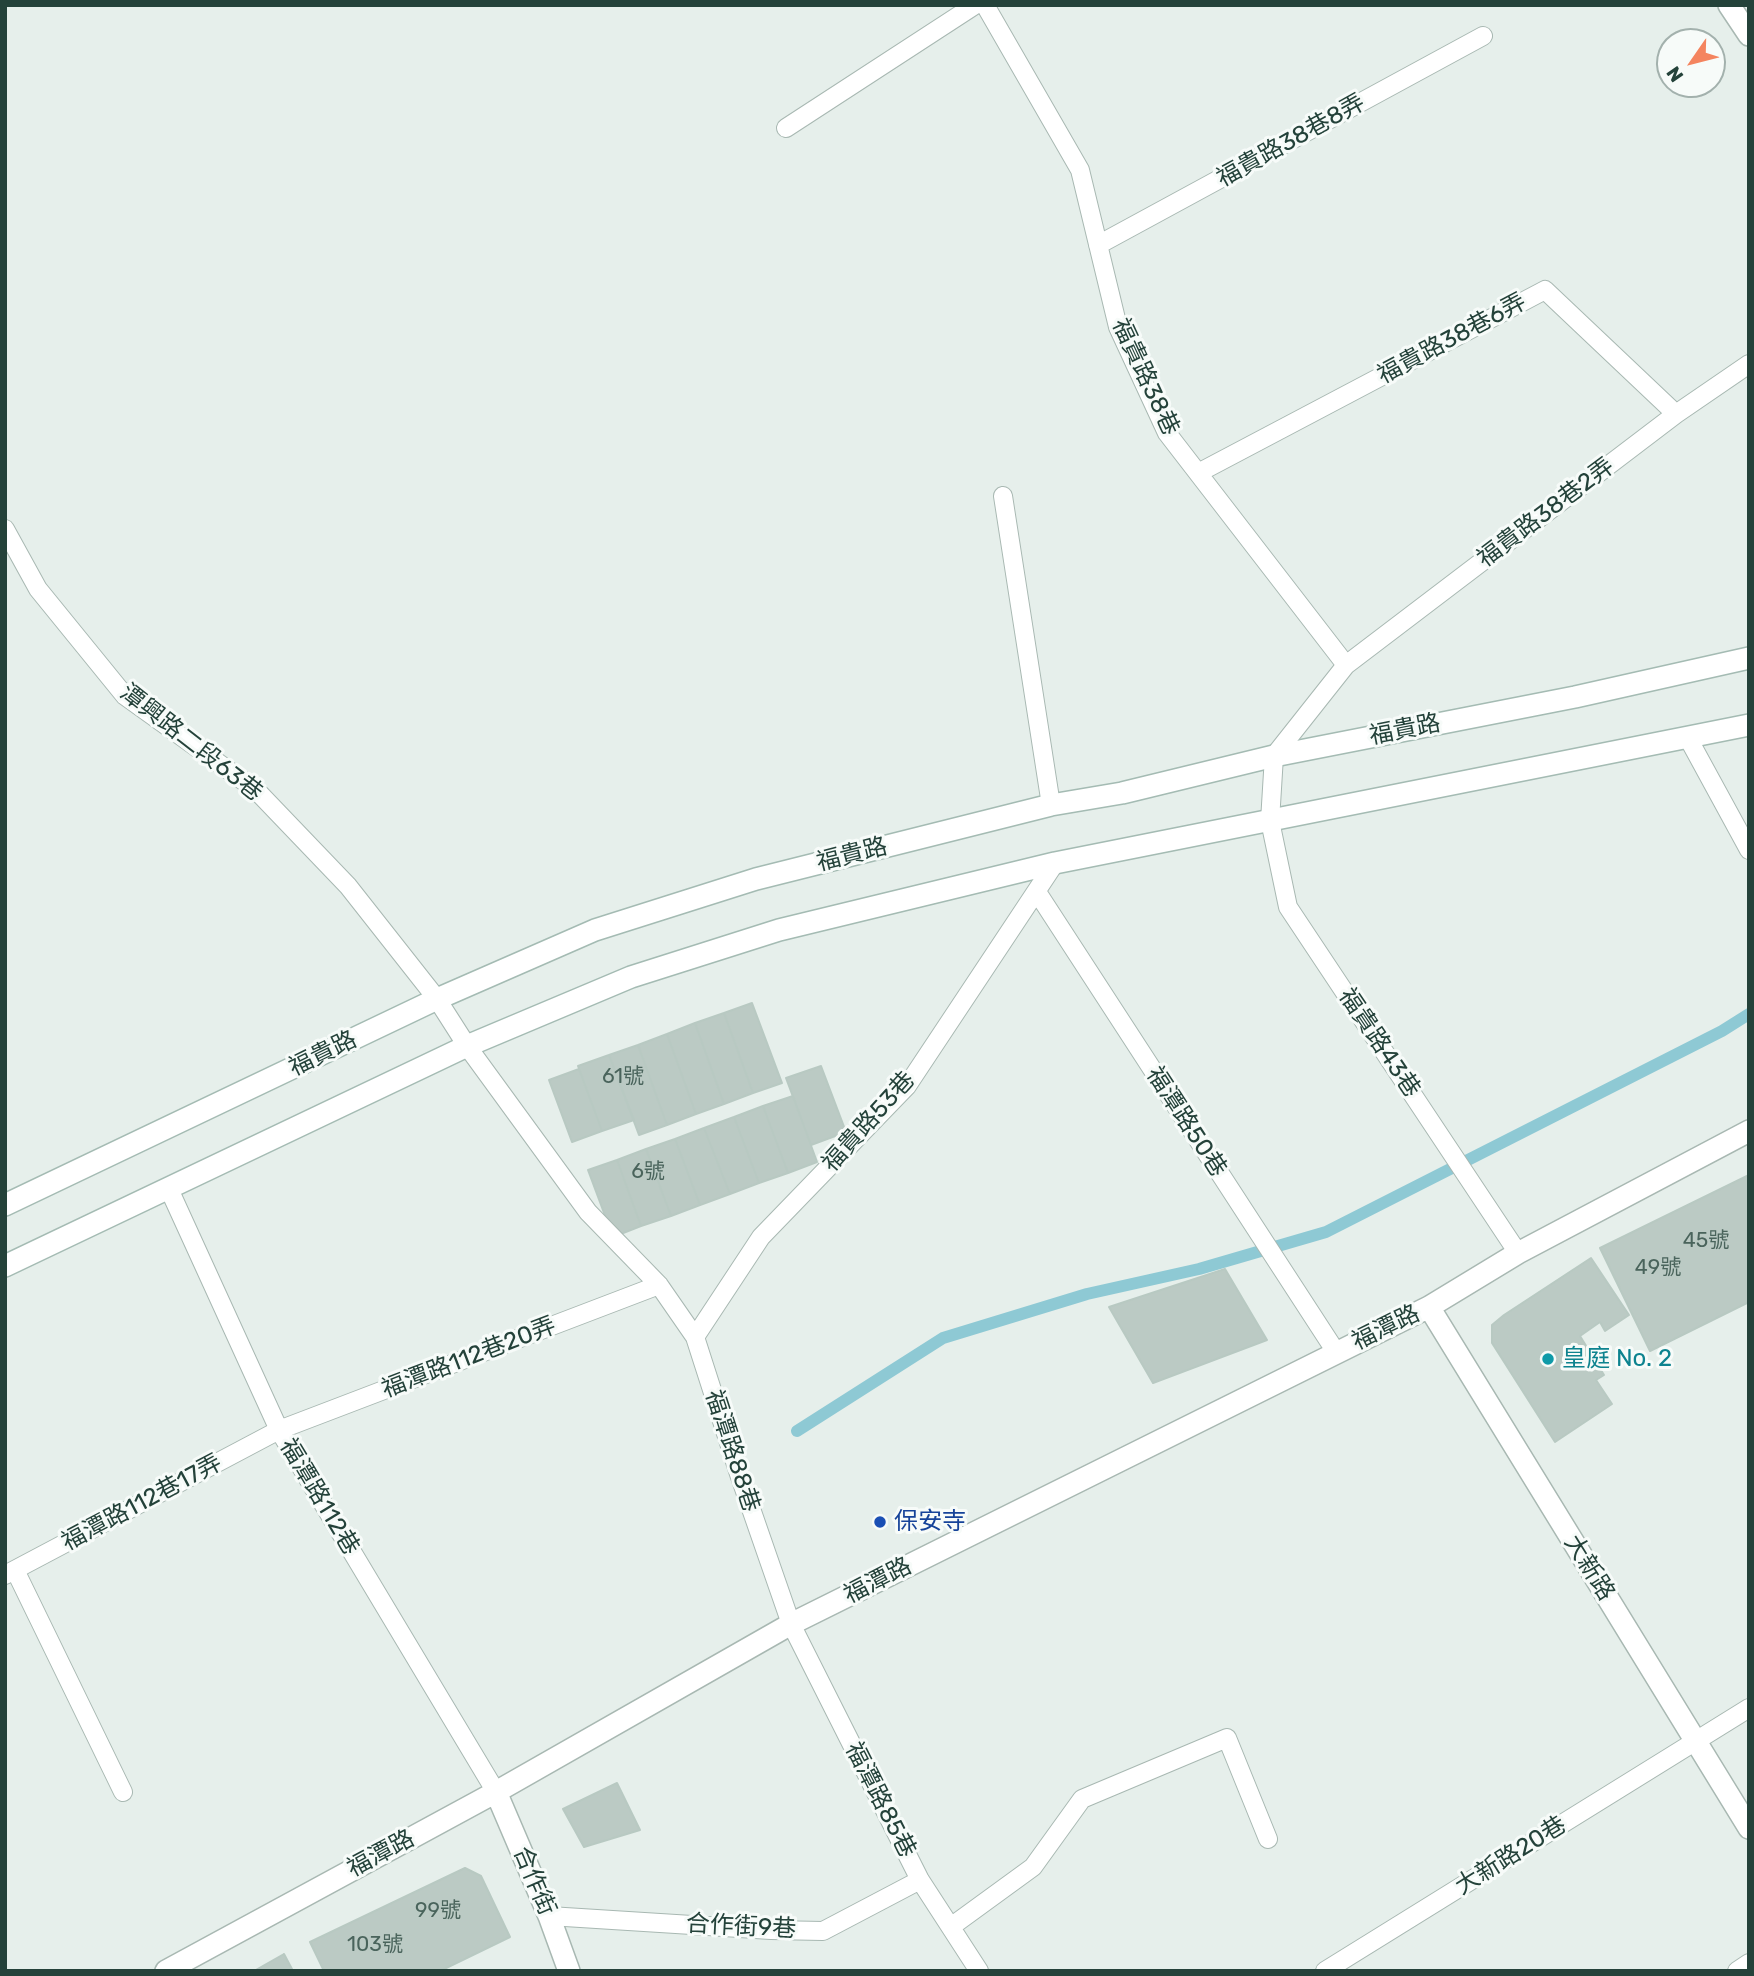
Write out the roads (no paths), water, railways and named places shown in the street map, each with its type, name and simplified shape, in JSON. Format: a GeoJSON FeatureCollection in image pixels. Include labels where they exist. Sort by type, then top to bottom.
{"type":"FeatureCollection","features":[{"type":"Feature","properties":{"kind":"street"},"geometry":{"type":"LineString","coordinates":[[1729,5],[1749,35]]}},
{"type":"Feature","properties":{"kind":"street","name":"福貴路"},"geometry":{"type":"LineString","coordinates":[[5,1205],[437,999],[595,930],[756,879],[1051,805],[1122,793],[1274,755],[1575,697],[1749,658]]}},
{"type":"Feature","properties":{"kind":"street"},"geometry":{"type":"LineString","coordinates":[[5,1266],[467,1046],[631,977],[779,930],[1055,863],[1749,726]]}},
{"type":"Feature","properties":{"kind":"street","name":"福潭路"},"geometry":{"type":"LineString","coordinates":[[166,1971],[496,1792],[792,1624],[1429,1307],[1518,1253],[1749,1131]]}},
{"type":"Feature","properties":{"kind":"street","name":"大新路"},"geometry":{"type":"LineString","coordinates":[[1429,1307],[1749,1828]]}},
{"type":"Feature","properties":{"kind":"street","name":"合作街"},"geometry":{"type":"LineString","coordinates":[[496,1792],[549,1916],[569,1971]]}},
{"type":"Feature","properties":{"kind":"lane"},"geometry":{"type":"LineString","coordinates":[[786,128],[975,5]]}},
{"type":"Feature","properties":{"kind":"lane","name":"福貴路38巷"},"geometry":{"type":"LineString","coordinates":[[985,5],[1080,170],[1118,327],[1167,433],[1200,472],[1346,665]]}},
{"type":"Feature","properties":{"kind":"lane","name":"福貴路38巷8弄"},"geometry":{"type":"LineString","coordinates":[[1098,245],[1483,36]]}},
{"type":"Feature","properties":{"kind":"lane","name":"福貴路38巷6弄"},"geometry":{"type":"LineString","coordinates":[[1200,472],[1545,290],[1676,414]]}},
{"type":"Feature","properties":{"kind":"lane","name":"福貴路38巷2弄"},"geometry":{"type":"LineString","coordinates":[[1346,665],[1676,414],[1749,364]]}},
{"type":"Feature","properties":{"kind":"lane"},"geometry":{"type":"LineString","coordinates":[[1003,496],[1051,805]]}},
{"type":"Feature","properties":{"kind":"lane","name":"潭興路二段63巷"},"geometry":{"type":"LineString","coordinates":[[5,529],[38,589],[125,696],[256,790],[348,886],[437,999],[467,1046],[588,1212],[659,1285]]}},
{"type":"Feature","properties":{"kind":"lane"},"geometry":{"type":"LineString","coordinates":[[1270,821],[1274,755],[1346,665]]}},
{"type":"Feature","properties":{"kind":"lane"},"geometry":{"type":"LineString","coordinates":[[1688,738],[1749,850]]}},
{"type":"Feature","properties":{"kind":"lane","name":"福貴路43巷"},"geometry":{"type":"LineString","coordinates":[[1270,821],[1288,907],[1518,1253]]}},
{"type":"Feature","properties":{"kind":"lane","name":"福貴路53巷"},"geometry":{"type":"LineString","coordinates":[[695,1337],[761,1237],[907,1086],[1055,863]]}},
{"type":"Feature","properties":{"kind":"lane","name":"福潭路50巷"},"geometry":{"type":"LineString","coordinates":[[1037,892],[1336,1352]]}},
{"type":"Feature","properties":{"kind":"lane","name":"福潭路112巷"},"geometry":{"type":"LineString","coordinates":[[169,1189],[279,1430],[496,1792]]}},
{"type":"Feature","properties":{"kind":"lane","name":"福潭路88巷"},"geometry":{"type":"LineString","coordinates":[[659,1285],[695,1337],[739,1474],[792,1624]]}},
{"type":"Feature","properties":{"kind":"lane","name":"福潭路112巷20弄"},"geometry":{"type":"LineString","coordinates":[[279,1430],[659,1285]]}},
{"type":"Feature","properties":{"kind":"lane","name":"福潭路112巷17弄"},"geometry":{"type":"LineString","coordinates":[[10,1573],[279,1430]]}},
{"type":"Feature","properties":{"kind":"lane"},"geometry":{"type":"LineString","coordinates":[[10,1573],[123,1792]]}},
{"type":"Feature","properties":{"kind":"lane","name":"福潭路85巷"},"geometry":{"type":"LineString","coordinates":[[792,1624],[920,1880],[979,1971]]}},
{"type":"Feature","properties":{"kind":"lane","name":"大新路20巷"},"geometry":{"type":"LineString","coordinates":[[1325,1971],[1749,1708]]}},
{"type":"Feature","properties":{"kind":"lane"},"geometry":{"type":"LineString","coordinates":[[952,1926],[1033,1867],[1082,1799],[1227,1738],[1268,1839]]}},
{"type":"Feature","properties":{"kind":"lane","name":"合作街9巷"},"geometry":{"type":"LineString","coordinates":[[549,1916],[823,1931],[920,1880]]}},
{"type":"Feature","properties":{"kind":"lane"},"geometry":{"type":"LineString","coordinates":[[1737,1971],[1749,1964]]}},
{"type":"Feature","properties":{"kind":"waterway"},"geometry":{"type":"LineString","coordinates":[[797,1431],[943,1338],[1087,1294],[1199,1269],[1326,1232],[1722,1031],[1749,1014]]}},
{"type":"Feature","properties":{"kind":"place","name":"皇庭 No. 2"},"geometry":{"type":"Point","coordinates":[1548,1359]}},
{"type":"Feature","properties":{"kind":"place","name":"保安寺"},"geometry":{"type":"Point","coordinates":[880,1522]}}]}
